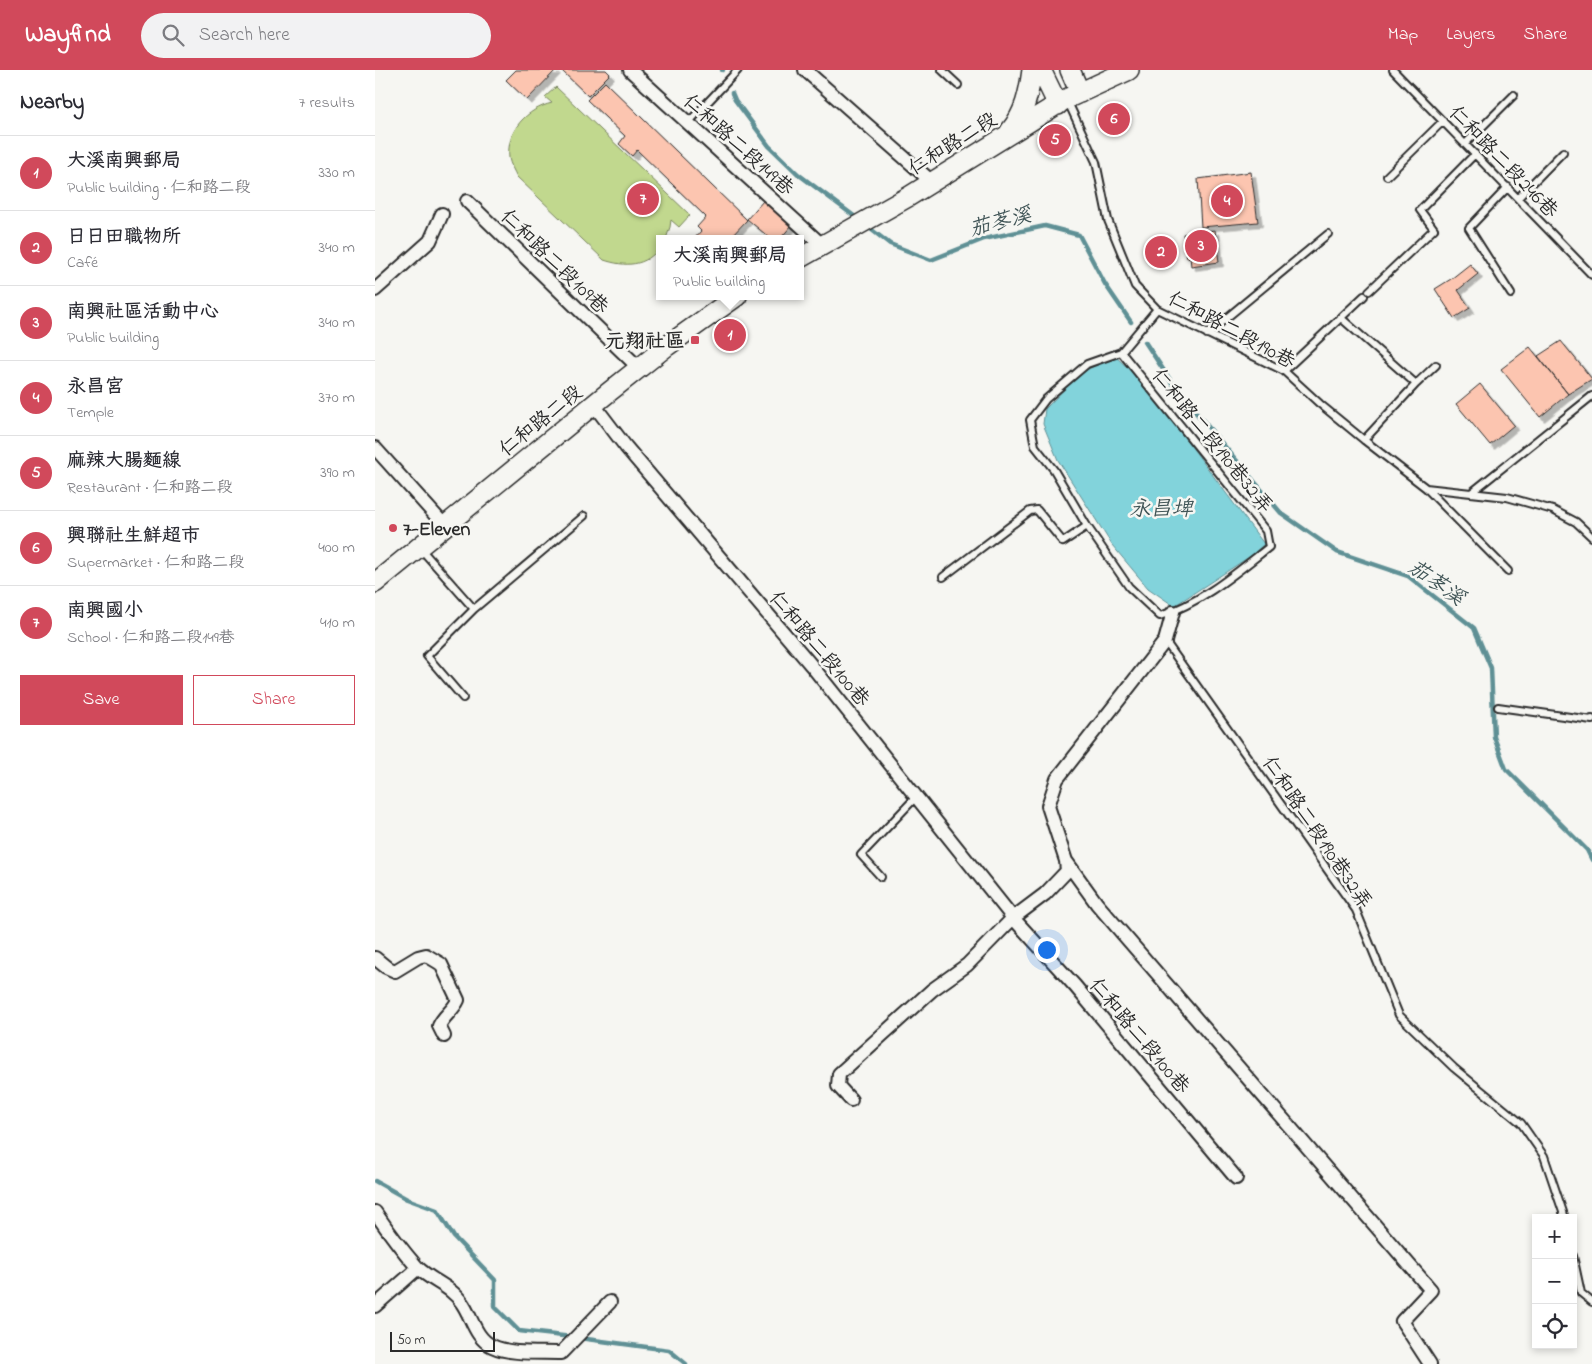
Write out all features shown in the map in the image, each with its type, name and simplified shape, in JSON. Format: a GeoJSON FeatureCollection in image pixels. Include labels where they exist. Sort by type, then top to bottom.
{"type":"FeatureCollection","features":[{"type":"Feature","properties":{"kind":"main road"},"geometry":{"type":"LineString","coordinates":[[1005,136],[1014,126],[1026,102],[1032,70]]}},
{"type":"Feature","properties":{"kind":"main road"},"geometry":{"type":"LineString","coordinates":[[1041,70],[1068,99]]}},
{"type":"Feature","properties":{"kind":"main road"},"geometry":{"type":"LineString","coordinates":[[1068,99],[1070,70]]}},
{"type":"Feature","properties":{"kind":"main road","name":"仁和路二段"},"geometry":{"type":"LineString","coordinates":[[804,256],[932,182],[1068,99],[1119,71]]}},
{"type":"Feature","properties":{"kind":"main road","name":"仁和路二段"},"geometry":{"type":"LineString","coordinates":[[375,584],[639,368],[732,300]]}},
{"type":"Feature","properties":{"kind":"street","name":"仁和路二段149巷"},"geometry":{"type":"LineString","coordinates":[[631,70],[822,245]]}},
{"type":"Feature","properties":{"kind":"street"},"geometry":{"type":"LineString","coordinates":[[805,70],[932,182]]}},
{"type":"Feature","properties":{"kind":"street","name":"仁和路二段109巷"},"geometry":{"type":"LineString","coordinates":[[467,201],[639,368]]}},
{"type":"Feature","properties":{"kind":"street"},"geometry":{"type":"LineString","coordinates":[[375,290],[430,242],[442,214]]}},
{"type":"Feature","properties":{"kind":"street","name":"仁和路二段100巷"},"geometry":{"type":"LineString","coordinates":[[594,405],[626,447],[811,665],[1013,918],[1075,986],[1236,1178]]}},
{"type":"Feature","properties":{"kind":"street"},"geometry":{"type":"LineString","coordinates":[[375,448],[445,526]]}},
{"type":"Feature","properties":{"kind":"street"},"geometry":{"type":"LineString","coordinates":[[851,1100],[838,1086],[839,1074],[932,990],[967,965],[1013,918],[1057,882],[1067,871],[1066,861],[1048,806],[1057,779],[1165,641],[1173,612]]}},
{"type":"Feature","properties":{"kind":"street"},"geometry":{"type":"LineString","coordinates":[[1066,861],[1097,904],[1431,1290],[1403,1321],[1430,1364]]}},
{"type":"Feature","properties":{"kind":"street"},"geometry":{"type":"LineString","coordinates":[[375,958],[385,967],[395,971],[418,957],[426,955],[441,964],[458,1000],[455,1008],[443,1018],[439,1026],[444,1036]]}},
{"type":"Feature","properties":{"kind":"street"},"geometry":{"type":"LineString","coordinates":[[375,1212],[418,1268],[447,1287],[462,1302],[472,1323],[483,1339],[493,1346],[516,1351],[561,1353],[610,1302]]}},
{"type":"Feature","properties":{"kind":"street"},"geometry":{"type":"LineString","coordinates":[[375,1306],[418,1268]]}},
{"type":"Feature","properties":{"kind":"lane"},"geometry":{"type":"LineString","coordinates":[[688,123],[738,70]]}},
{"type":"Feature","properties":{"kind":"lane"},"geometry":{"type":"LineString","coordinates":[[942,70],[958,85]]}},
{"type":"Feature","properties":{"kind":"lane","name":"仁和路二段246巷"},"geometry":{"type":"LineString","coordinates":[[1393,70],[1592,275]]}},
{"type":"Feature","properties":{"kind":"lane"},"geometry":{"type":"LineString","coordinates":[[1465,144],[1514,95]]}},
{"type":"Feature","properties":{"kind":"lane","name":"仁和路二段190巷"},"geometry":{"type":"LineString","coordinates":[[1068,99],[1096,162],[1108,220],[1135,286],[1157,309],[1284,371],[1320,404],[1426,488],[1507,571]]}},
{"type":"Feature","properties":{"kind":"lane"},"geometry":{"type":"LineString","coordinates":[[1387,176],[1443,121]]}},
{"type":"Feature","properties":{"kind":"lane"},"geometry":{"type":"LineString","coordinates":[[1518,198],[1563,152]]}},
{"type":"Feature","properties":{"kind":"lane"},"geometry":{"type":"LineString","coordinates":[[1284,371],[1434,229],[1420,210],[1475,154]]}},
{"type":"Feature","properties":{"kind":"lane"},"geometry":{"type":"LineString","coordinates":[[1508,187],[1469,228],[1511,294]]}},
{"type":"Feature","properties":{"kind":"lane"},"geometry":{"type":"LineString","coordinates":[[1207,334],[1328,234]]}},
{"type":"Feature","properties":{"kind":"lane"},"geometry":{"type":"LineString","coordinates":[[1157,309],[1121,352],[1087,364],[1046,398],[1030,420],[1035,446],[1054,470],[1087,526],[1129,587],[1160,616],[1173,612]]}},
{"type":"Feature","properties":{"kind":"lane"},"geometry":{"type":"LineString","coordinates":[[1341,318],[1416,384]]}},
{"type":"Feature","properties":{"kind":"lane","name":"仁和路二段190巷32弄"},"geometry":{"type":"LineString","coordinates":[[1121,352],[1266,531],[1269,546],[1218,587],[1173,612]]}},
{"type":"Feature","properties":{"kind":"lane"},"geometry":{"type":"LineString","coordinates":[[1364,440],[1436,365]]}},
{"type":"Feature","properties":{"kind":"lane"},"geometry":{"type":"LineString","coordinates":[[1471,493],[1592,396]]}},
{"type":"Feature","properties":{"kind":"lane"},"geometry":{"type":"LineString","coordinates":[[1426,488],[1507,497],[1553,510],[1576,522],[1592,537]]}},
{"type":"Feature","properties":{"kind":"lane"},"geometry":{"type":"LineString","coordinates":[[943,577],[1030,510],[1037,510],[1063,542],[1087,526]]}},
{"type":"Feature","properties":{"kind":"lane"},"geometry":{"type":"LineString","coordinates":[[463,698],[427,656],[475,609],[584,516]]}},
{"type":"Feature","properties":{"kind":"lane"},"geometry":{"type":"LineString","coordinates":[[419,547],[475,609]]}},
{"type":"Feature","properties":{"kind":"lane","name":"仁和路二段190巷32弄"},"geometry":{"type":"LineString","coordinates":[[1165,641],[1356,910],[1399,1015],[1454,1068],[1521,1123],[1544,1156],[1564,1214]]}},
{"type":"Feature","properties":{"kind":"lane"},"geometry":{"type":"LineString","coordinates":[[1498,707],[1592,719]]}},
{"type":"Feature","properties":{"kind":"lane"},"geometry":{"type":"LineString","coordinates":[[881,877],[861,855],[917,797]]}},
{"type":"Feature","properties":{"kind":"lane"},"geometry":{"type":"LineString","coordinates":[[1574,1259],[1581,1294],[1592,1302]]}},
{"type":"Feature","properties":{"kind":"green space"},"geometry":{"type":"Polygon","coordinates":[[[556,87],[690,215],[679,227],[671,220],[667,235],[656,235],[656,252],[642,262],[620,264],[604,260],[517,177],[509,158],[511,138],[520,122],[534,110],[552,103],[545,97],[556,87]]]}},
{"type":"Feature","properties":{"kind":"water","name":"永昌埤"},"geometry":{"type":"Polygon","coordinates":[[[1115,356],[1144,383],[1264,544],[1252,555],[1174,606],[1148,588],[1112,545],[1058,460],[1043,424],[1045,409],[1080,373],[1115,356]]]}},
{"type":"Feature","properties":{"kind":"building"},"geometry":{"type":"Polygon","coordinates":[[[516,70],[556,70],[527,100],[506,80],[516,70]]]}},
{"type":"Feature","properties":{"kind":"building"},"geometry":{"type":"Polygon","coordinates":[[[561,70],[606,70],[610,74],[588,96],[561,70]]]}},
{"type":"Feature","properties":{"kind":"building"},"geometry":{"type":"Polygon","coordinates":[[[605,82],[747,220],[733,235],[698,235],[701,231],[697,227],[706,217],[637,150],[632,156],[619,144],[625,136],[587,100],[605,82]]]}},
{"type":"Feature","properties":{"kind":"building"},"geometry":{"type":"Polygon","coordinates":[[[1251,172],[1258,222],[1201,227],[1198,179],[1251,172]]]}},
{"type":"Feature","properties":{"kind":"building"},"geometry":{"type":"Polygon","coordinates":[[[764,200],[792,225],[783,235],[766,235],[747,219],[764,200]]]}},
{"type":"Feature","properties":{"kind":"building"},"geometry":{"type":"Polygon","coordinates":[[[1215,230],[1219,262],[1191,266],[1190,257],[1187,258],[1183,234],[1215,230]]]}},
{"type":"Feature","properties":{"kind":"building"},"geometry":{"type":"Polygon","coordinates":[[[1470,264],[1478,274],[1458,290],[1470,308],[1454,318],[1435,289],[1470,264]]]}},
{"type":"Feature","properties":{"kind":"building"},"geometry":{"type":"Polygon","coordinates":[[[1561,341],[1592,379],[1568,394],[1538,356],[1561,341]]]}},
{"type":"Feature","properties":{"kind":"building"},"geometry":{"type":"Polygon","coordinates":[[[1530,347],[1568,394],[1540,417],[1501,369],[1530,347]]]}},
{"type":"Feature","properties":{"kind":"building"},"geometry":{"type":"Polygon","coordinates":[[[1480,384],[1514,425],[1490,445],[1456,404],[1480,384]]]}},
{"type":"Feature","properties":{"kind":"waterway","name":"茄苳溪"},"geometry":{"type":"LineString","coordinates":[[732,93],[735,100],[769,146],[798,174],[854,216]]}},
{"type":"Feature","properties":{"kind":"waterway","name":"茄苳溪"},"geometry":{"type":"LineString","coordinates":[[868,227],[890,244],[931,260],[984,239],[1045,226],[1079,235],[1105,284],[1131,322]]}},
{"type":"Feature","properties":{"kind":"waterway","name":"茄苳溪"},"geometry":{"type":"LineString","coordinates":[[1145,342],[1176,389],[1281,513],[1337,552],[1408,576],[1474,628],[1491,668],[1494,737],[1506,769],[1587,850],[1592,860]]}},
{"type":"Feature","properties":{"kind":"waterway"},"geometry":{"type":"LineString","coordinates":[[375,1181],[407,1199],[437,1210],[454,1237],[495,1280],[495,1307],[519,1331],[572,1337]]}},
{"type":"Feature","properties":{"kind":"waterway"},"geometry":{"type":"LineString","coordinates":[[579,1338],[669,1350],[686,1364]]}},
{"type":"Feature","properties":{"kind":"place","name":"興聯社生鮮超市"},"geometry":{"type":"Point","coordinates":[1114,119]}},
{"type":"Feature","properties":{"kind":"place","name":"麻辣大腸麵線"},"geometry":{"type":"Point","coordinates":[1055,140]}},
{"type":"Feature","properties":{"kind":"place","name":"南興國小"},"geometry":{"type":"Point","coordinates":[643,199]}},
{"type":"Feature","properties":{"kind":"place","name":"永昌宮"},"geometry":{"type":"Point","coordinates":[1227,201]}},
{"type":"Feature","properties":{"kind":"place","name":"南興社區活動中心"},"geometry":{"type":"Point","coordinates":[1201,246]}},
{"type":"Feature","properties":{"kind":"place","name":"日日田職物所"},"geometry":{"type":"Point","coordinates":[1161,252]}},
{"type":"Feature","properties":{"kind":"place","name":"大溪南興郵局"},"geometry":{"type":"Point","coordinates":[730,335]}},
{"type":"Feature","properties":{"kind":"place","name":"元翔社區"},"geometry":{"type":"Point","coordinates":[695,340]}},
{"type":"Feature","properties":{"kind":"place","name":"7-Eleven"},"geometry":{"type":"Point","coordinates":[393,528]}}]}
